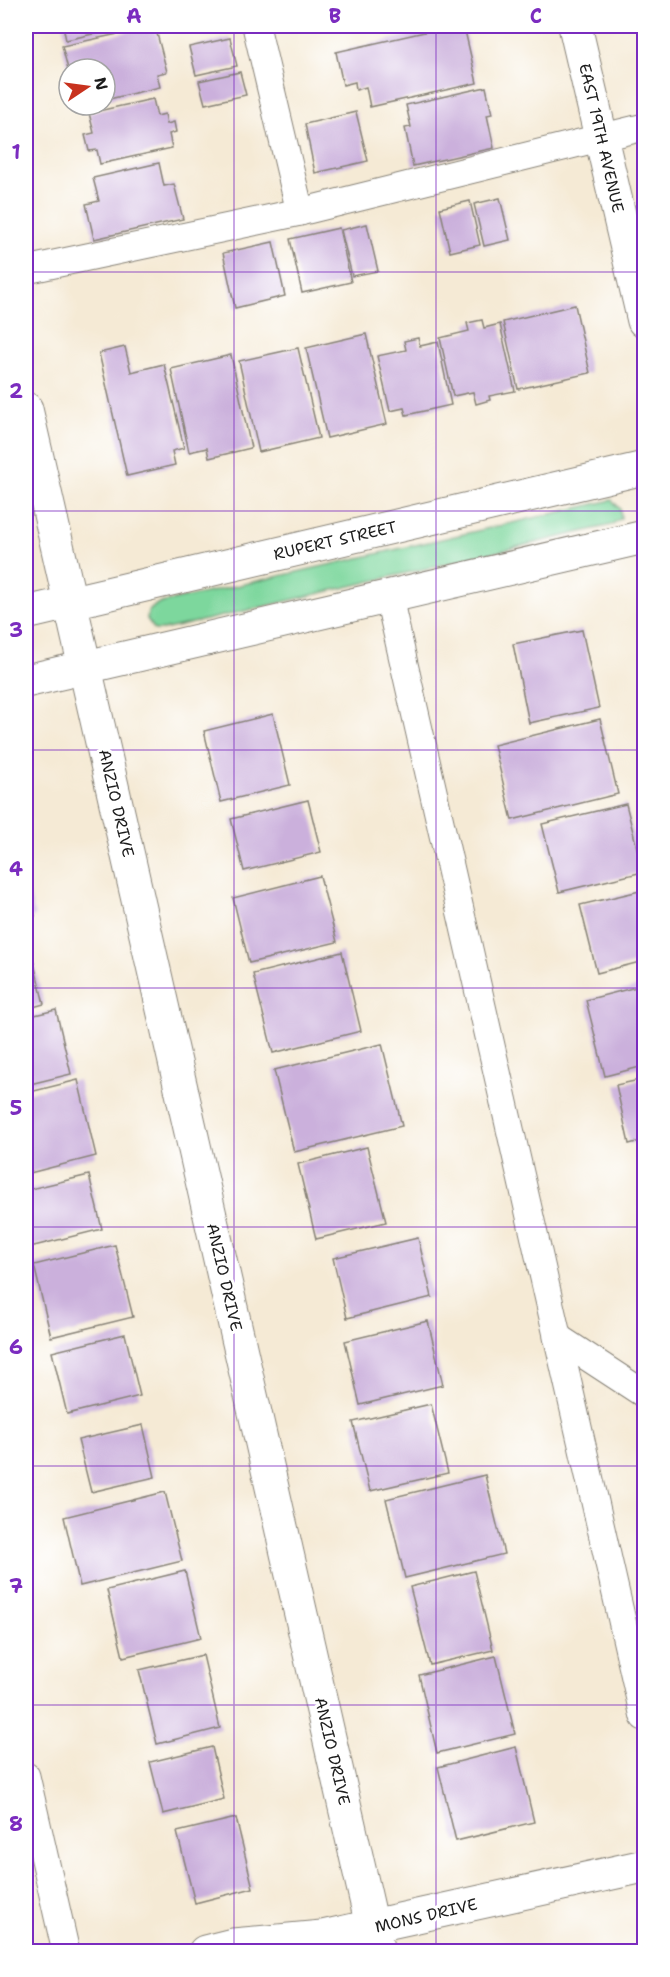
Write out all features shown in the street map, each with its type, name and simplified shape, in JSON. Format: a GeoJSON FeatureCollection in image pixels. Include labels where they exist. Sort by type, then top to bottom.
{"type":"FeatureCollection","features":[{"type":"Feature","properties":{"kind":"street","name":"EAST 19TH AVENUE"},"geometry":{"type":"LineString","coordinates":[[575,26],[645,321]]}},
{"type":"Feature","properties":{"kind":"street","name":"ANZIO DRIVE"},"geometry":{"type":"LineString","coordinates":[[26,409],[375,1939]]}},
{"type":"Feature","properties":{"kind":"street","name":"RUPERT STREET"},"geometry":{"type":"LineString","coordinates":[[26,614],[645,468]]}},
{"type":"Feature","properties":{"kind":"street"},"geometry":{"type":"LineString","coordinates":[[26,681],[645,537]]}},
{"type":"Feature","properties":{"kind":"street","name":"MONS DRIVE"},"geometry":{"type":"LineString","coordinates":[[205,1952],[233,1945],[322,1937],[375,1939],[645,1866]]}},
{"type":"Feature","properties":{"kind":"lane"},"geometry":{"type":"LineString","coordinates":[[256,26],[300,212]]}},
{"type":"Feature","properties":{"kind":"lane"},"geometry":{"type":"LineString","coordinates":[[26,270],[300,212],[645,127]]}},
{"type":"Feature","properties":{"kind":"lane"},"geometry":{"type":"LineString","coordinates":[[389,598],[645,1717]]}},
{"type":"Feature","properties":{"kind":"lane"},"geometry":{"type":"LineString","coordinates":[[557,1337],[645,1394]]}},
{"type":"Feature","properties":{"kind":"lane"},"geometry":{"type":"LineString","coordinates":[[26,1776],[66,1952]]}},
{"type":"Feature","properties":{"kind":"green space"},"geometry":{"type":"Polygon","coordinates":[[[612,500],[620,509],[621,518],[611,525],[163,630],[155,630],[147,619],[148,612],[157,604],[612,500]]]}},
{"type":"Feature","properties":{"kind":"building"},"geometry":{"type":"Polygon","coordinates":[[[63,26],[128,26],[66,40],[63,26]]]}},
{"type":"Feature","properties":{"kind":"building"},"geometry":{"type":"Polygon","coordinates":[[[155,26],[167,72],[157,74],[160,87],[117,97],[117,57],[65,57],[62,46],[155,26]]]}},
{"type":"Feature","properties":{"kind":"building"},"geometry":{"type":"Polygon","coordinates":[[[451,26],[464,26],[477,83],[370,107],[366,87],[356,90],[355,82],[343,85],[336,52],[451,26]]]}},
{"type":"Feature","properties":{"kind":"building"},"geometry":{"type":"Polygon","coordinates":[[[230,38],[237,66],[196,75],[189,47],[230,38]]]}},
{"type":"Feature","properties":{"kind":"building"},"geometry":{"type":"Polygon","coordinates":[[[240,72],[246,95],[205,104],[199,81],[240,72]]]}},
{"type":"Feature","properties":{"kind":"building"},"geometry":{"type":"Polygon","coordinates":[[[486,87],[492,114],[487,115],[494,148],[413,166],[405,128],[411,127],[406,105],[486,87]]]}},
{"type":"Feature","properties":{"kind":"building"},"geometry":{"type":"Polygon","coordinates":[[[153,99],[157,116],[165,114],[167,124],[174,122],[176,132],[169,134],[172,148],[100,164],[97,150],[89,151],[85,135],[94,133],[90,117],[117,117],[117,107],[153,99]]]}},
{"type":"Feature","properties":{"kind":"building"},"geometry":{"type":"Polygon","coordinates":[[[356,112],[368,161],[315,173],[305,124],[356,112]]]}},
{"type":"Feature","properties":{"kind":"building"},"geometry":{"type":"Polygon","coordinates":[[[159,163],[164,186],[174,184],[183,219],[94,239],[86,204],[99,201],[93,178],[159,163]]]}},
{"type":"Feature","properties":{"kind":"building"},"geometry":{"type":"Polygon","coordinates":[[[500,198],[510,240],[484,246],[474,204],[500,198]]]}},
{"type":"Feature","properties":{"kind":"building"},"geometry":{"type":"Polygon","coordinates":[[[470,201],[480,245],[450,252],[440,208],[470,201]]]}},
{"type":"Feature","properties":{"kind":"building"},"geometry":{"type":"Polygon","coordinates":[[[367,224],[378,271],[352,276],[341,230],[367,224]]]}},
{"type":"Feature","properties":{"kind":"building"},"geometry":{"type":"Polygon","coordinates":[[[339,228],[351,282],[302,293],[290,239],[339,228]]]}},
{"type":"Feature","properties":{"kind":"building"},"geometry":{"type":"Polygon","coordinates":[[[273,242],[285,296],[235,308],[223,253],[273,242]]]}},
{"type":"Feature","properties":{"kind":"building"},"geometry":{"type":"Polygon","coordinates":[[[575,305],[590,373],[518,389],[503,322],[575,305]]]}},
{"type":"Feature","properties":{"kind":"building"},"geometry":{"type":"Polygon","coordinates":[[[482,320],[484,328],[500,324],[515,391],[489,396],[490,400],[476,404],[473,392],[453,396],[440,338],[469,331],[467,323],[482,320]]]}},
{"type":"Feature","properties":{"kind":"building"},"geometry":{"type":"Polygon","coordinates":[[[366,334],[387,424],[327,438],[306,348],[366,334]]]}},
{"type":"Feature","properties":{"kind":"building"},"geometry":{"type":"Polygon","coordinates":[[[418,338],[420,346],[438,342],[451,405],[406,415],[404,408],[390,411],[377,356],[406,350],[404,341],[418,338]]]}},
{"type":"Feature","properties":{"kind":"building"},"geometry":{"type":"Polygon","coordinates":[[[125,347],[131,372],[164,364],[184,448],[172,451],[175,465],[127,476],[99,353],[125,347]]]}},
{"type":"Feature","properties":{"kind":"building"},"geometry":{"type":"Polygon","coordinates":[[[298,348],[319,438],[259,452],[239,361],[298,348]]]}},
{"type":"Feature","properties":{"kind":"building"},"geometry":{"type":"Polygon","coordinates":[[[231,355],[251,448],[209,458],[207,448],[189,452],[171,369],[231,355]]]}},
{"type":"Feature","properties":{"kind":"building"},"geometry":{"type":"Polygon","coordinates":[[[582,630],[599,708],[529,723],[513,644],[582,630]]]}},
{"type":"Feature","properties":{"kind":"building"},"geometry":{"type":"Polygon","coordinates":[[[273,714],[290,785],[221,802],[204,731],[273,714]]]}},
{"type":"Feature","properties":{"kind":"building"},"geometry":{"type":"Polygon","coordinates":[[[600,719],[618,794],[512,820],[494,745],[600,719]]]}},
{"type":"Feature","properties":{"kind":"building"},"geometry":{"type":"Polygon","coordinates":[[[308,800],[321,852],[244,871],[231,819],[308,800]]]}},
{"type":"Feature","properties":{"kind":"building"},"geometry":{"type":"Polygon","coordinates":[[[626,804],[643,872],[559,892],[542,824],[626,804]]]}},
{"type":"Feature","properties":{"kind":"building"},"geometry":{"type":"Polygon","coordinates":[[[320,876],[337,942],[249,963],[233,898],[320,876]]]}},
{"type":"Feature","properties":{"kind":"building"},"geometry":{"type":"Polygon","coordinates":[[[26,881],[35,916],[26,919],[26,881]]]}},
{"type":"Feature","properties":{"kind":"building"},"geometry":{"type":"Polygon","coordinates":[[[644,890],[644,961],[597,973],[580,905],[644,890]]]}},
{"type":"Feature","properties":{"kind":"building"},"geometry":{"type":"Polygon","coordinates":[[[26,931],[44,1004],[26,1009],[26,931]]]}},
{"type":"Feature","properties":{"kind":"building"},"geometry":{"type":"Polygon","coordinates":[[[342,952],[361,1031],[273,1053],[253,974],[342,952]]]}},
{"type":"Feature","properties":{"kind":"building"},"geometry":{"type":"Polygon","coordinates":[[[644,985],[644,1066],[605,1076],[586,1000],[644,985]]]}},
{"type":"Feature","properties":{"kind":"building"},"geometry":{"type":"Polygon","coordinates":[[[56,1010],[71,1074],[26,1085],[26,1017],[56,1010]]]}},
{"type":"Feature","properties":{"kind":"building"},"geometry":{"type":"Polygon","coordinates":[[[382,1044],[402,1126],[294,1152],[274,1070],[382,1044]]]}},
{"type":"Feature","properties":{"kind":"building"},"geometry":{"type":"Polygon","coordinates":[[[644,1079],[644,1140],[629,1144],[616,1085],[644,1079]]]}},
{"type":"Feature","properties":{"kind":"building"},"geometry":{"type":"Polygon","coordinates":[[[78,1080],[96,1156],[26,1174],[26,1093],[78,1080]]]}},
{"type":"Feature","properties":{"kind":"building"},"geometry":{"type":"Polygon","coordinates":[[[367,1147],[386,1222],[316,1239],[298,1164],[367,1147]]]}},
{"type":"Feature","properties":{"kind":"building"},"geometry":{"type":"Polygon","coordinates":[[[89,1175],[102,1229],[26,1248],[26,1190],[89,1175]]]}},
{"type":"Feature","properties":{"kind":"building"},"geometry":{"type":"Polygon","coordinates":[[[418,1238],[432,1297],[347,1318],[333,1258],[418,1238]]]}},
{"type":"Feature","properties":{"kind":"building"},"geometry":{"type":"Polygon","coordinates":[[[115,1245],[133,1317],[51,1337],[34,1265],[115,1245]]]}},
{"type":"Feature","properties":{"kind":"building"},"geometry":{"type":"Polygon","coordinates":[[[428,1321],[443,1385],[360,1405],[345,1341],[428,1321]]]}},
{"type":"Feature","properties":{"kind":"building"},"geometry":{"type":"Polygon","coordinates":[[[125,1334],[140,1396],[67,1414],[52,1352],[125,1334]]]}},
{"type":"Feature","properties":{"kind":"building"},"geometry":{"type":"Polygon","coordinates":[[[431,1404],[448,1473],[370,1491],[353,1422],[431,1404]]]}},
{"type":"Feature","properties":{"kind":"building"},"geometry":{"type":"Polygon","coordinates":[[[143,1425],[155,1477],[91,1492],[78,1440],[143,1425]]]}},
{"type":"Feature","properties":{"kind":"building"},"geometry":{"type":"Polygon","coordinates":[[[485,1475],[504,1554],[405,1578],[386,1499],[485,1475]]]}},
{"type":"Feature","properties":{"kind":"building"},"geometry":{"type":"Polygon","coordinates":[[[165,1492],[182,1561],[80,1586],[64,1517],[165,1492]]]}},
{"type":"Feature","properties":{"kind":"building"},"geometry":{"type":"Polygon","coordinates":[[[185,1571],[201,1638],[123,1657],[107,1590],[185,1571]]]}},
{"type":"Feature","properties":{"kind":"building"},"geometry":{"type":"Polygon","coordinates":[[[474,1571],[493,1650],[430,1665],[410,1587],[474,1571]]]}},
{"type":"Feature","properties":{"kind":"building"},"geometry":{"type":"Polygon","coordinates":[[[644,1608],[644,1625],[640,1609],[644,1608]]]}},
{"type":"Feature","properties":{"kind":"building"},"geometry":{"type":"Polygon","coordinates":[[[203,1655],[220,1728],[157,1744],[139,1670],[203,1655]]]}},
{"type":"Feature","properties":{"kind":"building"},"geometry":{"type":"Polygon","coordinates":[[[496,1656],[515,1734],[437,1753],[419,1675],[496,1656]]]}},
{"type":"Feature","properties":{"kind":"building"},"geometry":{"type":"Polygon","coordinates":[[[212,1747],[224,1799],[163,1814],[150,1762],[212,1747]]]}},
{"type":"Feature","properties":{"kind":"building"},"geometry":{"type":"Polygon","coordinates":[[[516,1747],[534,1822],[456,1841],[438,1767],[516,1747]]]}},
{"type":"Feature","properties":{"kind":"building"},"geometry":{"type":"Polygon","coordinates":[[[236,1818],[253,1888],[195,1903],[177,1832],[236,1818]]]}}]}
